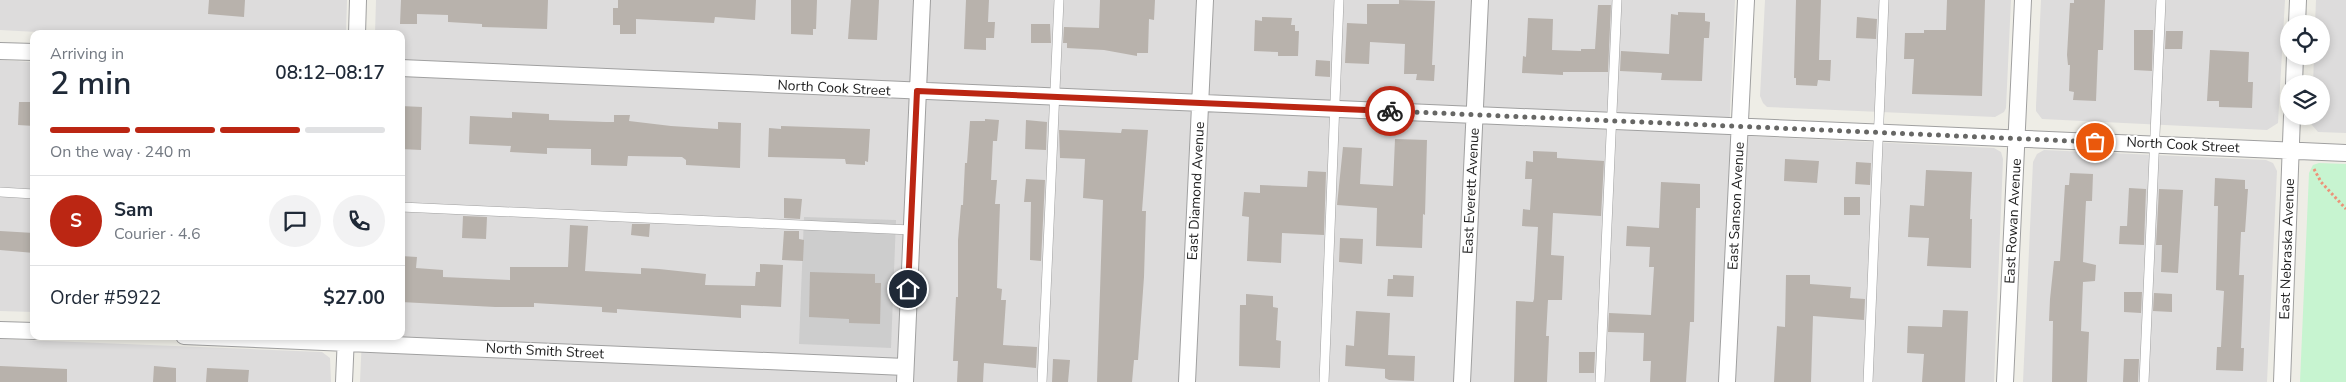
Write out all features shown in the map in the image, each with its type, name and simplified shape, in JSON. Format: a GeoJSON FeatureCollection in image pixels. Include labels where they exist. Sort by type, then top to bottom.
{"type":"FeatureCollection","features":[{"type":"Feature","properties":{"kind":"street"},"geometry":{"type":"LineString","coordinates":[[357,30],[358,0]]}},
{"type":"Feature","properties":{"kind":"street"},"geometry":{"type":"LineString","coordinates":[[905,374],[922,0]]}},
{"type":"Feature","properties":{"kind":"street","name":"East Diamond Avenue"},"geometry":{"type":"LineString","coordinates":[[1187,382],[1205,0]]}},
{"type":"Feature","properties":{"kind":"street","name":"East Everett Avenue"},"geometry":{"type":"LineString","coordinates":[[1462,382],[1480,0]]}},
{"type":"Feature","properties":{"kind":"street","name":"East Sanson Avenue"},"geometry":{"type":"LineString","coordinates":[[1727,382],[1746,0]]}},
{"type":"Feature","properties":{"kind":"street","name":"East Rowan Avenue"},"geometry":{"type":"LineString","coordinates":[[2005,382],[2023,0]]}},
{"type":"Feature","properties":{"kind":"street"},"geometry":{"type":"LineString","coordinates":[[2297,15],[2298,0]]}},
{"type":"Feature","properties":{"kind":"street"},"geometry":{"type":"LineString","coordinates":[[0,51],[30,52]]}},
{"type":"Feature","properties":{"kind":"street","name":"North Cook Street"},"geometry":{"type":"LineString","coordinates":[[405,68],[2346,153]]}},
{"type":"Feature","properties":{"kind":"street","name":"East Nebraska Avenue"},"geometry":{"type":"LineString","coordinates":[[2282,382],[2292,125]]}},
{"type":"Feature","properties":{"kind":"street"},"geometry":{"type":"LineString","coordinates":[[0,330],[30,331]]}},
{"type":"Feature","properties":{"kind":"street"},"geometry":{"type":"LineString","coordinates":[[344,382],[346,340]]}},
{"type":"Feature","properties":{"kind":"street","name":"North Smith Street"},"geometry":{"type":"LineString","coordinates":[[362,340],[905,374]]}},
{"type":"Feature","properties":{"kind":"lane"},"geometry":{"type":"LineString","coordinates":[[1042,382],[1059,0]]}},
{"type":"Feature","properties":{"kind":"lane"},"geometry":{"type":"LineString","coordinates":[[1324,382],[1340,0]]}},
{"type":"Feature","properties":{"kind":"lane"},"geometry":{"type":"LineString","coordinates":[[1600,382],[1618,0]]}},
{"type":"Feature","properties":{"kind":"lane"},"geometry":{"type":"LineString","coordinates":[[1868,382],[1884,0]]}},
{"type":"Feature","properties":{"kind":"lane"},"geometry":{"type":"LineString","coordinates":[[2144,382],[2161,0]]}},
{"type":"Feature","properties":{"kind":"lane"},"geometry":{"type":"LineString","coordinates":[[0,192],[30,194]]}},
{"type":"Feature","properties":{"kind":"lane"},"geometry":{"type":"LineString","coordinates":[[405,207],[911,230]]}},
{"type":"Feature","properties":{"kind":"path"},"geometry":{"type":"LineString","coordinates":[[2291,150],[2312,166],[2321,182],[2346,209]]}},
{"type":"Feature","properties":{"kind":"shaded area"},"geometry":{"type":"Polygon","coordinates":[[[0,0],[347,0],[346,30],[30,30],[30,32],[0,30],[0,0]]]}},
{"type":"Feature","properties":{"kind":"shaded area"},"geometry":{"type":"Polygon","coordinates":[[[376,0],[1735,0],[1729,135],[1994,148],[2001,152],[2003,159],[1994,382],[360,382],[362,340],[405,340],[405,30],[375,30],[376,0]]]}},
{"type":"Feature","properties":{"kind":"shaded area"},"geometry":{"type":"Polygon","coordinates":[[[1765,0],[2011,0],[2006,108],[2004,112],[1995,117],[1767,107],[1760,96],[1765,0]]]}},
{"type":"Feature","properties":{"kind":"shaded area"},"geometry":{"type":"Polygon","coordinates":[[[2041,0],[2285,0],[2284,15],[2280,15],[2281,65],[2278,123],[2267,130],[2042,119],[2036,111],[2041,0]]]}},
{"type":"Feature","properties":{"kind":"shaded area"},"geometry":{"type":"Polygon","coordinates":[[[2316,0],[2346,0],[2346,133],[2318,132],[2312,125],[2330,125],[2330,75],[2313,75],[2314,65],[2330,65],[2330,15],[2315,15],[2316,0]]]}},
{"type":"Feature","properties":{"kind":"shaded area"},"geometry":{"type":"Polygon","coordinates":[[[0,60],[30,62],[30,312],[0,311],[0,60]]]}},
{"type":"Feature","properties":{"kind":"shaded area"},"geometry":{"type":"Polygon","coordinates":[[[2044,150],[2266,160],[2273,163],[2277,171],[2267,382],[2023,382],[2033,162],[2037,154],[2044,150]]]}},
{"type":"Feature","properties":{"kind":"shaded area"},"geometry":{"type":"Polygon","coordinates":[[[804,217],[896,220],[891,348],[799,344],[804,217]]]}},
{"type":"Feature","properties":{"kind":"shaded area"},"geometry":{"type":"Polygon","coordinates":[[[0,339],[322,352],[330,358],[331,382],[0,382],[0,339]]]}},
{"type":"Feature","properties":{"kind":"green space"},"geometry":{"type":"Polygon","coordinates":[[[2319,163],[2346,164],[2346,382],[2300,382],[2309,173],[2313,165],[2319,163]]]}},
{"type":"Feature","properties":{"kind":"building"},"geometry":{"type":"Polygon","coordinates":[[[209,0],[245,0],[244,17],[208,14],[209,0]]]}},
{"type":"Feature","properties":{"kind":"building"},"geometry":{"type":"Polygon","coordinates":[[[401,0],[548,0],[547,29],[482,27],[482,24],[448,22],[448,15],[417,14],[417,24],[400,24],[401,0]]]}},
{"type":"Feature","properties":{"kind":"building"},"geometry":{"type":"Polygon","coordinates":[[[618,0],[756,0],[755,20],[715,17],[714,23],[636,19],[636,34],[620,34],[620,25],[613,25],[613,8],[618,8],[618,0]]]}},
{"type":"Feature","properties":{"kind":"building"},"geometry":{"type":"Polygon","coordinates":[[[791,0],[817,0],[816,29],[813,29],[813,35],[791,34],[791,0]]]}},
{"type":"Feature","properties":{"kind":"building"},"geometry":{"type":"Polygon","coordinates":[[[851,0],[879,0],[877,40],[848,39],[851,0]]]}},
{"type":"Feature","properties":{"kind":"building"},"geometry":{"type":"Polygon","coordinates":[[[966,0],[989,0],[988,22],[995,22],[994,38],[986,38],[986,50],[964,49],[966,0]]]}},
{"type":"Feature","properties":{"kind":"building"},"geometry":{"type":"Polygon","coordinates":[[[1100,0],[1155,0],[1154,20],[1149,19],[1148,53],[1137,53],[1137,56],[1104,50],[1067,48],[1067,43],[1063,43],[1064,27],[1099,28],[1100,0]]]}},
{"type":"Feature","properties":{"kind":"building"},"geometry":{"type":"Polygon","coordinates":[[[1399,0],[1435,1],[1432,65],[1435,65],[1434,81],[1416,80],[1417,74],[1404,74],[1405,44],[1370,42],[1369,64],[1345,63],[1347,23],[1367,24],[1367,4],[1399,4],[1399,0]]]}},
{"type":"Feature","properties":{"kind":"building"},"geometry":{"type":"Polygon","coordinates":[[[1796,0],[1821,0],[1819,60],[1831,60],[1830,81],[1818,80],[1817,86],[1796,85],[1796,78],[1794,78],[1796,0]]]}},
{"type":"Feature","properties":{"kind":"building"},"geometry":{"type":"Polygon","coordinates":[[[1947,0],[1985,0],[1982,96],[1912,94],[1914,59],[1904,59],[1905,33],[1924,33],[1924,30],[1946,30],[1947,0]]]}},
{"type":"Feature","properties":{"kind":"building"},"geometry":{"type":"Polygon","coordinates":[[[2074,0],[2105,0],[2103,50],[2098,50],[2096,101],[2073,100],[2074,92],[2069,91],[2070,65],[2068,65],[2067,55],[2070,3],[2074,3],[2074,0]]]}},
{"type":"Feature","properties":{"kind":"building"},"geometry":{"type":"Polygon","coordinates":[[[1598,5],[1611,5],[1608,72],[1563,72],[1563,75],[1522,73],[1523,56],[1526,57],[1528,18],[1553,19],[1552,50],[1581,51],[1581,49],[1595,49],[1598,5]]]}},
{"type":"Feature","properties":{"kind":"building"},"geometry":{"type":"Polygon","coordinates":[[[1678,12],[1705,13],[1705,21],[1710,22],[1709,38],[1704,38],[1702,81],[1661,80],[1662,73],[1620,71],[1621,51],[1669,54],[1671,14],[1678,15],[1678,12]]]}},
{"type":"Feature","properties":{"kind":"building"},"geometry":{"type":"Polygon","coordinates":[[[1262,17],[1292,18],[1291,25],[1295,25],[1295,31],[1299,31],[1298,56],[1278,56],[1278,52],[1254,51],[1255,20],[1262,21],[1262,17]]]}},
{"type":"Feature","properties":{"kind":"building"},"geometry":{"type":"Polygon","coordinates":[[[1857,17],[1877,19],[1876,39],[1856,38],[1857,17]]]}},
{"type":"Feature","properties":{"kind":"building"},"geometry":{"type":"Polygon","coordinates":[[[1031,24],[1050,24],[1051,43],[1031,43],[1031,24]]]}},
{"type":"Feature","properties":{"kind":"building"},"geometry":{"type":"Polygon","coordinates":[[[2134,30],[2153,30],[2152,71],[2134,70],[2134,30]]]}},
{"type":"Feature","properties":{"kind":"building"},"geometry":{"type":"Polygon","coordinates":[[[2166,31],[2183,31],[2182,49],[2165,49],[2166,31]]]}},
{"type":"Feature","properties":{"kind":"building"},"geometry":{"type":"Polygon","coordinates":[[[2210,50],[2249,52],[2248,82],[2253,82],[2252,108],[2219,107],[2219,101],[2207,101],[2210,50]]]}},
{"type":"Feature","properties":{"kind":"building"},"geometry":{"type":"Polygon","coordinates":[[[1316,60],[1330,61],[1330,77],[1315,76],[1316,60]]]}},
{"type":"Feature","properties":{"kind":"building"},"geometry":{"type":"Polygon","coordinates":[[[19,102],[30,102],[30,126],[18,125],[19,102]]]}},
{"type":"Feature","properties":{"kind":"building"},"geometry":{"type":"Polygon","coordinates":[[[405,106],[422,107],[421,150],[405,149],[405,106]]]}},
{"type":"Feature","properties":{"kind":"building"},"geometry":{"type":"Polygon","coordinates":[[[512,112],[549,114],[549,120],[606,122],[614,122],[614,115],[630,115],[629,121],[718,129],[718,122],[741,123],[740,168],[686,165],[686,160],[682,157],[628,156],[627,166],[591,165],[591,149],[547,148],[547,154],[510,152],[511,146],[469,144],[470,116],[512,118],[512,112]]]}},
{"type":"Feature","properties":{"kind":"building"},"geometry":{"type":"Polygon","coordinates":[[[985,119],[999,120],[997,141],[993,141],[991,180],[997,180],[995,204],[1000,204],[997,288],[1002,289],[1001,300],[1006,300],[1003,345],[1037,347],[1036,368],[984,363],[983,382],[957,382],[958,361],[953,361],[956,297],[958,297],[958,240],[961,205],[963,205],[965,163],[967,163],[970,121],[985,121],[985,119]]]}},
{"type":"Feature","properties":{"kind":"building"},"geometry":{"type":"Polygon","coordinates":[[[1026,120],[1047,122],[1046,150],[1025,149],[1026,120]]]}},
{"type":"Feature","properties":{"kind":"building"},"geometry":{"type":"Polygon","coordinates":[[[781,126],[870,129],[868,162],[865,161],[865,165],[846,164],[845,159],[768,157],[769,128],[781,129],[781,126]]]}},
{"type":"Feature","properties":{"kind":"building"},"geometry":{"type":"Polygon","coordinates":[[[1122,129],[1148,130],[1142,211],[1146,211],[1144,277],[1138,360],[1134,360],[1132,382],[1097,382],[1103,200],[1083,198],[1085,159],[1060,158],[1059,130],[1121,133],[1122,129]]]}},
{"type":"Feature","properties":{"kind":"building"},"geometry":{"type":"Polygon","coordinates":[[[1395,139],[1427,140],[1422,248],[1376,246],[1377,208],[1337,205],[1343,147],[1362,148],[1360,184],[1393,186],[1395,139]]]}},
{"type":"Feature","properties":{"kind":"building"},"geometry":{"type":"Polygon","coordinates":[[[1533,151],[1557,152],[1557,158],[1604,161],[1601,216],[1553,213],[1551,255],[1564,256],[1562,300],[1548,300],[1546,336],[1549,336],[1547,382],[1514,382],[1516,301],[1533,302],[1534,299],[1538,227],[1522,226],[1523,209],[1530,210],[1532,179],[1525,179],[1526,161],[1533,162],[1533,151]]]}},
{"type":"Feature","properties":{"kind":"building"},"geometry":{"type":"Polygon","coordinates":[[[1785,159],[1819,161],[1817,183],[1784,181],[1785,159]]]}},
{"type":"Feature","properties":{"kind":"building"},"geometry":{"type":"Polygon","coordinates":[[[1856,162],[1871,163],[1870,185],[1855,184],[1856,162]]]}},
{"type":"Feature","properties":{"kind":"building"},"geometry":{"type":"Polygon","coordinates":[[[1926,170],[1972,172],[1970,219],[1972,219],[1971,268],[1927,266],[1929,238],[1908,237],[1910,205],[1924,206],[1926,170]]]}},
{"type":"Feature","properties":{"kind":"building"},"geometry":{"type":"Polygon","coordinates":[[[1308,171],[1326,172],[1324,235],[1282,233],[1281,263],[1247,261],[1249,217],[1242,216],[1244,192],[1260,193],[1260,185],[1307,187],[1308,171]]]}},
{"type":"Feature","properties":{"kind":"building"},"geometry":{"type":"Polygon","coordinates":[[[2070,173],[2093,174],[2092,201],[2086,201],[2083,262],[2096,265],[2095,281],[2083,282],[2081,331],[2089,332],[2087,382],[2052,382],[2053,321],[2049,321],[2050,299],[2054,261],[2060,261],[2065,185],[2069,185],[2070,173]]]}},
{"type":"Feature","properties":{"kind":"building"},"geometry":{"type":"Polygon","coordinates":[[[2215,178],[2245,180],[2245,189],[2248,189],[2245,232],[2241,232],[2239,275],[2244,275],[2241,348],[2244,348],[2243,371],[2216,370],[2217,347],[2221,347],[2224,291],[2216,290],[2218,206],[2214,206],[2215,178]]]}},
{"type":"Feature","properties":{"kind":"building"},"geometry":{"type":"Polygon","coordinates":[[[1026,179],[1045,180],[1041,261],[1030,260],[1031,202],[1024,202],[1026,179]]]}},
{"type":"Feature","properties":{"kind":"building"},"geometry":{"type":"Polygon","coordinates":[[[1661,182],[1700,184],[1700,208],[1696,208],[1694,322],[1690,322],[1686,382],[1650,382],[1651,361],[1643,361],[1644,333],[1608,332],[1609,313],[1651,315],[1654,267],[1649,267],[1650,247],[1626,246],[1627,226],[1659,228],[1661,182]]]}},
{"type":"Feature","properties":{"kind":"building"},"geometry":{"type":"Polygon","coordinates":[[[2129,188],[2146,189],[2144,245],[2119,244],[2120,226],[2127,226],[2129,188]]]}},
{"type":"Feature","properties":{"kind":"building"},"geometry":{"type":"Polygon","coordinates":[[[2159,189],[2183,190],[2178,273],[2161,272],[2162,245],[2156,245],[2159,189]]]}},
{"type":"Feature","properties":{"kind":"building"},"geometry":{"type":"Polygon","coordinates":[[[1844,197],[1860,197],[1860,215],[1844,215],[1844,197]]]}},
{"type":"Feature","properties":{"kind":"building"},"geometry":{"type":"Polygon","coordinates":[[[784,198],[802,199],[800,219],[784,218],[784,198]]]}},
{"type":"Feature","properties":{"kind":"building"},"geometry":{"type":"Polygon","coordinates":[[[463,216],[487,217],[486,239],[462,238],[463,216]]]}},
{"type":"Feature","properties":{"kind":"building"},"geometry":{"type":"Polygon","coordinates":[[[632,224],[650,224],[649,237],[631,235],[632,224]]]}},
{"type":"Feature","properties":{"kind":"building"},"geometry":{"type":"Polygon","coordinates":[[[570,225],[588,226],[585,271],[641,274],[641,268],[659,269],[706,274],[705,285],[755,286],[756,272],[760,272],[760,264],[783,265],[781,307],[741,305],[741,318],[617,309],[617,313],[602,312],[602,307],[534,303],[534,307],[495,307],[405,302],[405,256],[417,257],[416,268],[443,270],[443,277],[510,280],[510,267],[568,267],[570,225]]]}},
{"type":"Feature","properties":{"kind":"building"},"geometry":{"type":"Polygon","coordinates":[[[0,231],[30,233],[30,253],[0,250],[0,231]]]}},
{"type":"Feature","properties":{"kind":"building"},"geometry":{"type":"Polygon","coordinates":[[[784,231],[799,231],[799,239],[804,240],[803,261],[782,260],[784,231]]]}},
{"type":"Feature","properties":{"kind":"building"},"geometry":{"type":"Polygon","coordinates":[[[1340,238],[1363,239],[1362,264],[1339,262],[1340,238]]]}},
{"type":"Feature","properties":{"kind":"building"},"geometry":{"type":"Polygon","coordinates":[[[810,272],[875,274],[875,283],[881,283],[880,324],[849,323],[849,319],[809,317],[810,272]]]}},
{"type":"Feature","properties":{"kind":"building"},"geometry":{"type":"Polygon","coordinates":[[[1393,275],[1414,276],[1413,297],[1387,296],[1388,279],[1393,279],[1393,275]]]}},
{"type":"Feature","properties":{"kind":"building"},"geometry":{"type":"Polygon","coordinates":[[[1786,275],[1810,275],[1810,284],[1851,287],[1850,298],[1865,299],[1864,320],[1813,316],[1811,382],[1774,382],[1777,326],[1785,327],[1786,275]]]}},
{"type":"Feature","properties":{"kind":"building"},"geometry":{"type":"Polygon","coordinates":[[[2124,292],[2142,292],[2141,313],[2124,312],[2124,292]]]}},
{"type":"Feature","properties":{"kind":"building"},"geometry":{"type":"Polygon","coordinates":[[[2154,293],[2172,294],[2172,312],[2153,311],[2154,293]]]}},
{"type":"Feature","properties":{"kind":"building"},"geometry":{"type":"Polygon","coordinates":[[[1246,294],[1273,296],[1273,307],[1278,308],[1276,340],[1281,341],[1280,368],[1239,366],[1240,305],[1246,305],[1246,294]]]}},
{"type":"Feature","properties":{"kind":"building"},"geometry":{"type":"Polygon","coordinates":[[[1943,310],[1968,311],[1965,382],[1922,382],[1924,354],[1907,353],[1908,326],[1942,327],[1943,310]]]}},
{"type":"Feature","properties":{"kind":"building"},"geometry":{"type":"Polygon","coordinates":[[[1356,311],[1390,313],[1388,355],[1415,356],[1414,381],[1389,380],[1385,378],[1385,369],[1345,366],[1346,345],[1354,346],[1356,311]]]}},
{"type":"Feature","properties":{"kind":"building"},"geometry":{"type":"Polygon","coordinates":[[[1579,352],[1595,352],[1594,373],[1579,373],[1579,352]]]}},
{"type":"Feature","properties":{"kind":"building"},"geometry":{"type":"Polygon","coordinates":[[[1053,359],[1070,360],[1068,382],[1052,382],[1053,359]]]}},
{"type":"Feature","properties":{"kind":"building"},"geometry":{"type":"Polygon","coordinates":[[[2124,359],[2139,359],[2138,382],[2123,382],[2124,359]]]}},
{"type":"Feature","properties":{"kind":"building"},"geometry":{"type":"Polygon","coordinates":[[[0,366],[67,369],[67,382],[0,382],[0,366]]]}},
{"type":"Feature","properties":{"kind":"building"},"geometry":{"type":"Polygon","coordinates":[[[154,366],[176,368],[176,382],[153,382],[154,366]]]}},
{"type":"Feature","properties":{"kind":"building"},"geometry":{"type":"Polygon","coordinates":[[[207,368],[249,370],[248,382],[206,382],[207,368]]]}},
{"type":"Feature","properties":{"kind":"way so far"},"geometry":{"type":"LineString","coordinates":[[1390,111],[1740,128],[2095,142]]}},
{"type":"Feature","properties":{"kind":"route"},"geometry":{"type":"LineString","coordinates":[[908,289],[917,91],[1390,111]]}}]}
